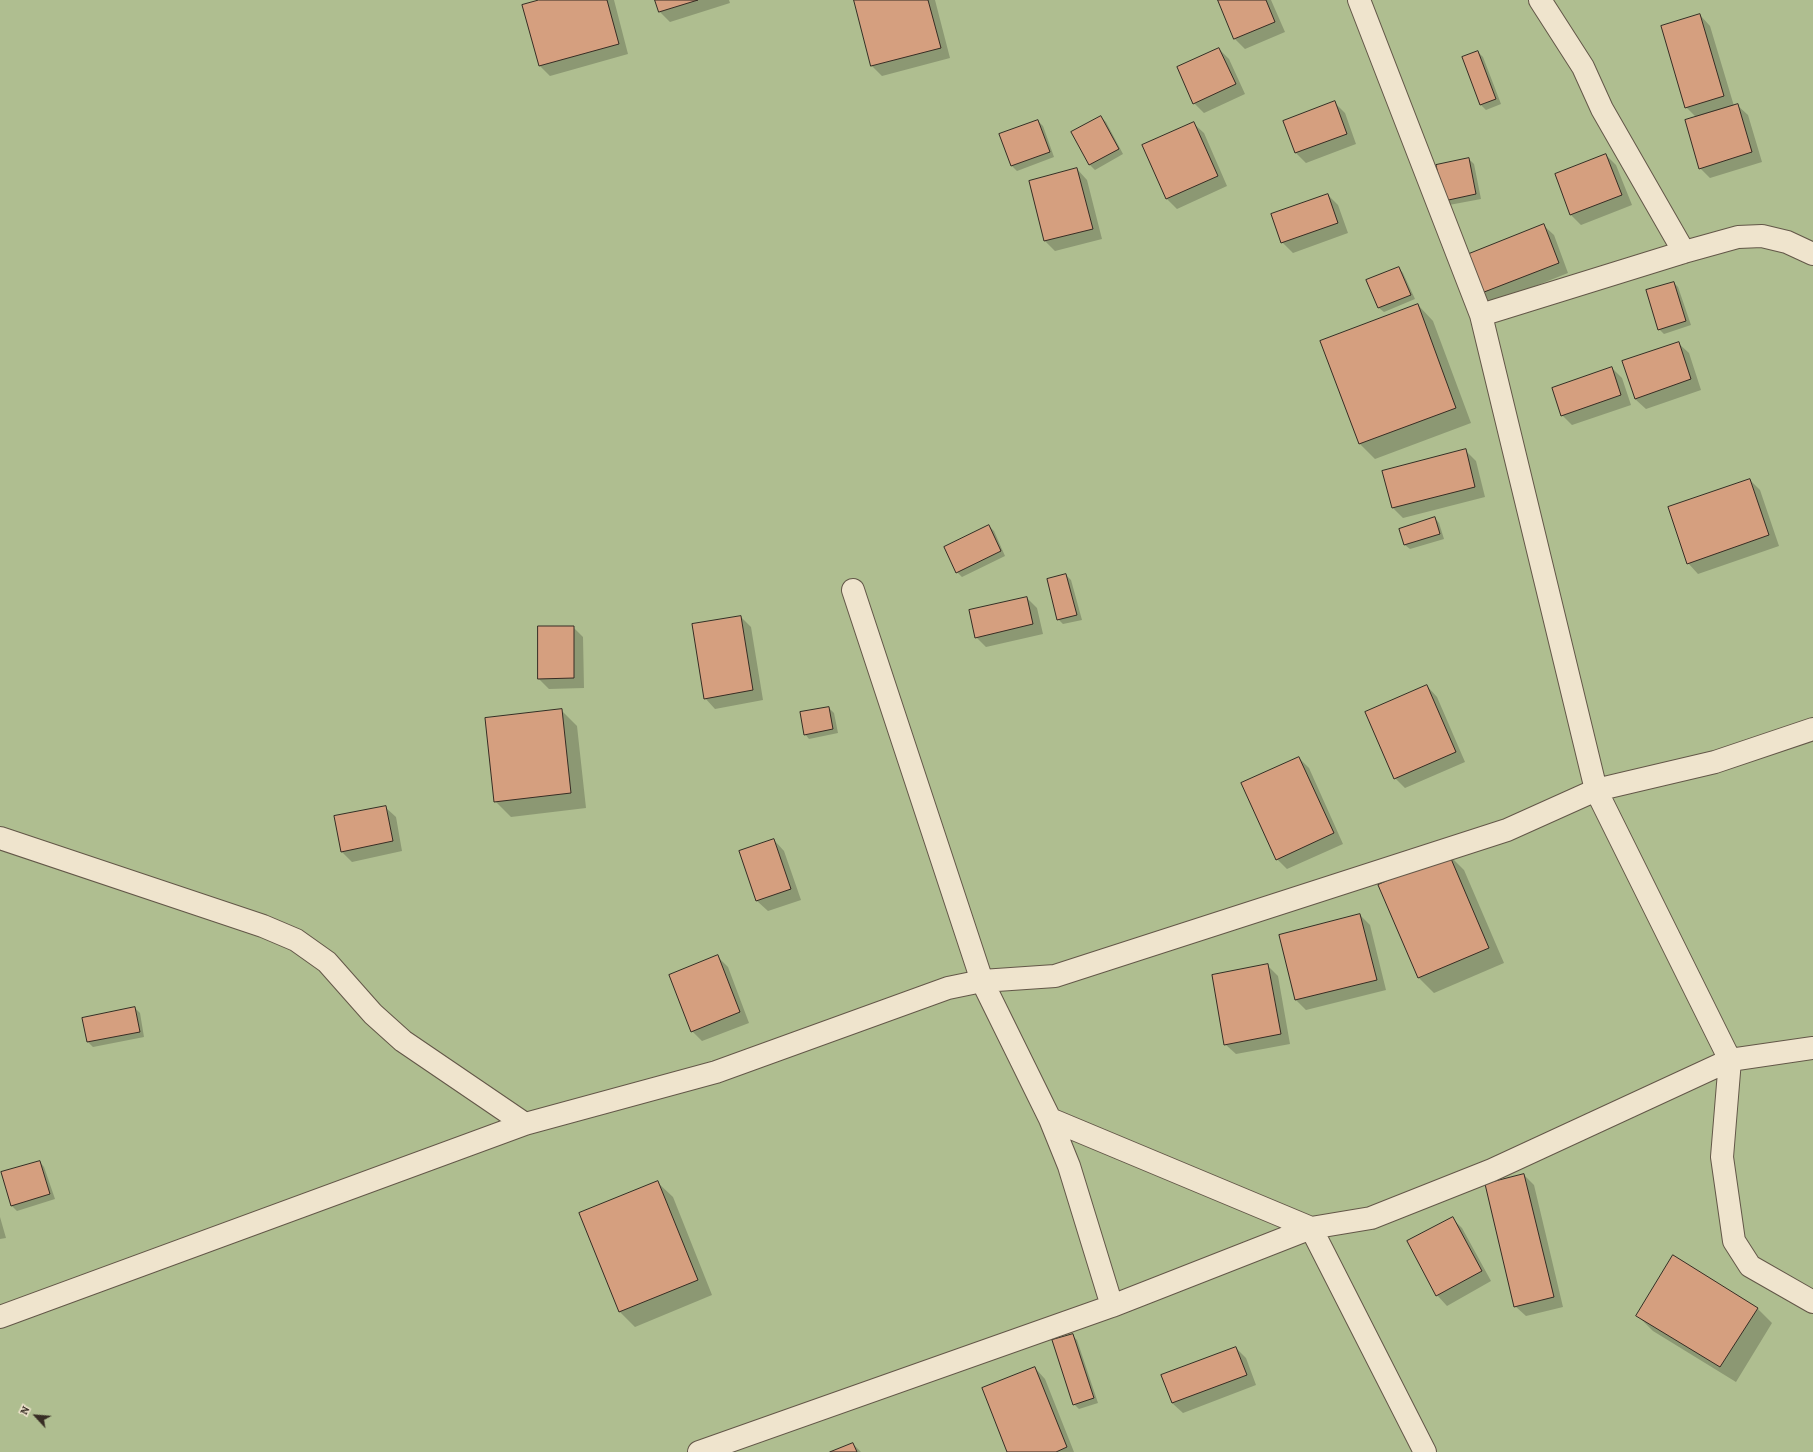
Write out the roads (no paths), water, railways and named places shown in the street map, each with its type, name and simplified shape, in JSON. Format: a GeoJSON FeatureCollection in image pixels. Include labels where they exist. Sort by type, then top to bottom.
{"type":"FeatureCollection","features":[{"type":"Feature","properties":{"kind":"street"},"geometry":{"type":"LineString","coordinates":[[1359,0],[1481,315],[1596,790],[1730,1060],[1722,1157],[1734,1241],[1750,1266],[1813,1302]]}},
{"type":"Feature","properties":{"kind":"street"},"geometry":{"type":"LineString","coordinates":[[1540,0],[1583,67],[1602,109],[1684,252]]}},
{"type":"Feature","properties":{"kind":"street"},"geometry":{"type":"LineString","coordinates":[[1481,315],[1684,252],[1738,238],[1762,236],[1787,242],[1813,254]]}},
{"type":"Feature","properties":{"kind":"street"},"geometry":{"type":"LineString","coordinates":[[853,590],[982,981],[1050,1119],[1069,1166],[1112,1306]]}},
{"type":"Feature","properties":{"kind":"street"},"geometry":{"type":"LineString","coordinates":[[0,1317],[525,1124],[716,1072],[948,988],[982,981],[1055,976],[1506,830],[1596,790],[1715,762],[1813,729]]}},
{"type":"Feature","properties":{"kind":"street"},"geometry":{"type":"LineString","coordinates":[[0,838],[256,924],[296,940],[327,962],[373,1014],[403,1041],[525,1124]]}},
{"type":"Feature","properties":{"kind":"street"},"geometry":{"type":"LineString","coordinates":[[699,1452],[1112,1306],[1311,1228],[1371,1218],[1492,1170],[1730,1060],[1813,1048]]}},
{"type":"Feature","properties":{"kind":"street"},"geometry":{"type":"LineString","coordinates":[[1050,1119],[1311,1228],[1425,1452]]}}]}
